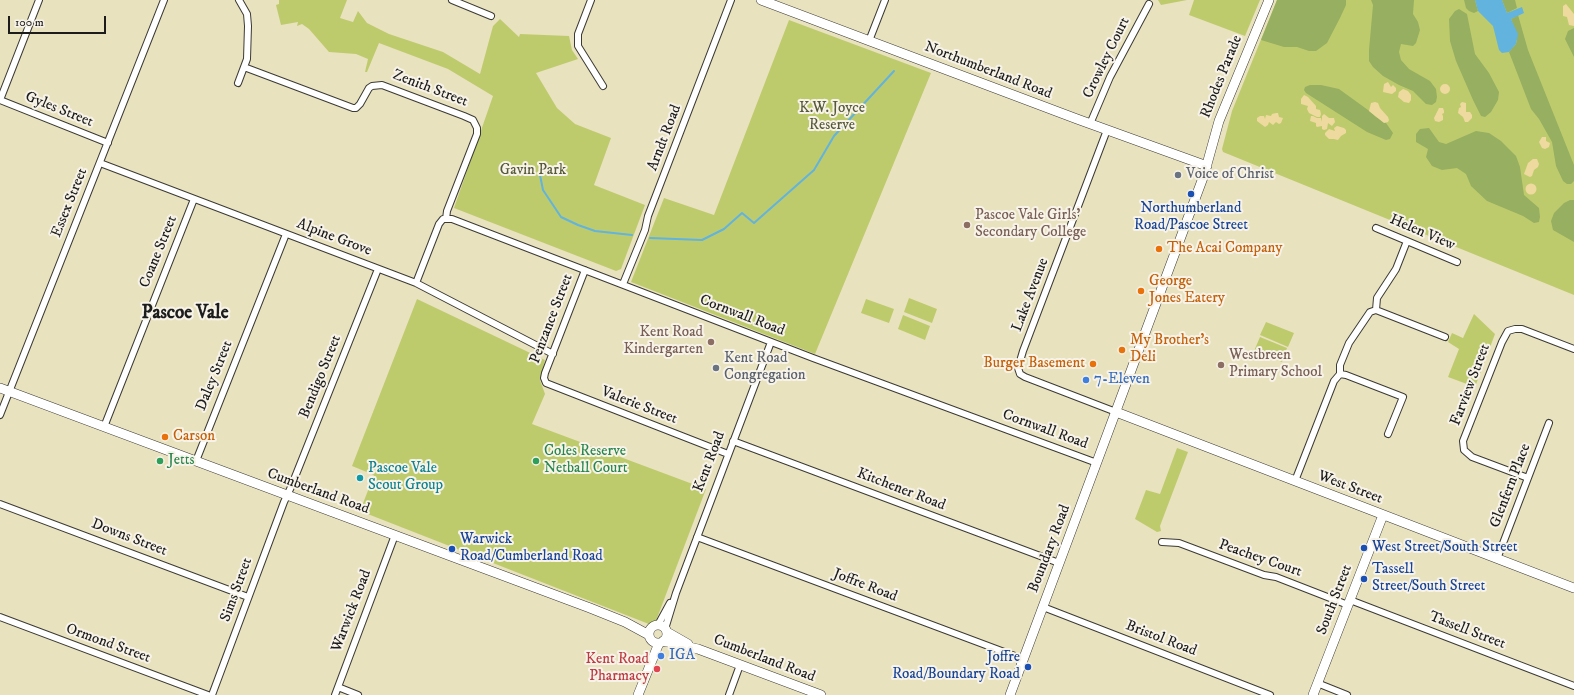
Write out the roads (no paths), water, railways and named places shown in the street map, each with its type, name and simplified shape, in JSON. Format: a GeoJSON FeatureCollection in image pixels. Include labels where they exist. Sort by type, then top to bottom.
{"type":"FeatureCollection","features":[{"type":"Feature","properties":{"kind":"main road","name":"Northumberland Road"},"geometry":{"type":"LineString","coordinates":[[761,0],[1090,124],[1207,166]]}},
{"type":"Feature","properties":{"kind":"main road","name":"Rhodes Parade"},"geometry":{"type":"LineString","coordinates":[[1116,412],[1207,166],[1219,121],[1269,0]]}},
{"type":"Feature","properties":{"kind":"main road","name":"Cumberland Road"},"geometry":{"type":"LineString","coordinates":[[0,388],[820,695]]}},
{"type":"Feature","properties":{"kind":"main road","name":"Boundary Road"},"geometry":{"type":"LineString","coordinates":[[1010,695],[1116,412]]}},
{"type":"Feature","properties":{"kind":"main road","name":"West Street"},"geometry":{"type":"LineString","coordinates":[[1116,412],[1574,588]]}},
{"type":"Feature","properties":{"kind":"main road","name":"South Street"},"geometry":{"type":"LineString","coordinates":[[1313,695],[1383,515]]}},
{"type":"Feature","properties":{"kind":"main road","name":"Kent Road"},"geometry":{"type":"LineString","coordinates":[[638,695],[658,634]]}},
{"type":"Feature","properties":{"kind":"street"},"geometry":{"type":"LineString","coordinates":[[0,100],[39,0]]}},
{"type":"Feature","properties":{"kind":"street","name":"Essex Street"},"geometry":{"type":"LineString","coordinates":[[0,415],[164,0]]}},
{"type":"Feature","properties":{"kind":"street"},"geometry":{"type":"LineString","coordinates":[[238,83],[247,59],[248,19],[246,10],[239,0]]}},
{"type":"Feature","properties":{"kind":"street"},"geometry":{"type":"LineString","coordinates":[[452,0],[490,16]]}},
{"type":"Feature","properties":{"kind":"street"},"geometry":{"type":"LineString","coordinates":[[591,0],[578,34],[578,46],[603,86]]}},
{"type":"Feature","properties":{"kind":"street","name":"Arndt Road"},"geometry":{"type":"LineString","coordinates":[[623,284],[645,230],[648,216],[731,0]]}},
{"type":"Feature","properties":{"kind":"street"},"geometry":{"type":"LineString","coordinates":[[868,41],[885,0]]}},
{"type":"Feature","properties":{"kind":"street","name":"Crowley Court"},"geometry":{"type":"LineString","coordinates":[[1090,124],[1110,77],[1148,4]]}},
{"type":"Feature","properties":{"kind":"street","name":"Zenith Street"},"geometry":{"type":"LineString","coordinates":[[244,67],[352,108],[356,108],[360,104],[369,88],[372,86],[382,85],[469,118],[475,124],[477,134],[447,211],[446,218]]}},
{"type":"Feature","properties":{"kind":"street","name":"Gyles Street"},"geometry":{"type":"LineString","coordinates":[[0,100],[108,143]]}},
{"type":"Feature","properties":{"kind":"street","name":"Lake Avenue"},"geometry":{"type":"LineString","coordinates":[[1107,130],[1018,368],[1022,376],[1116,412]]}},
{"type":"Feature","properties":{"kind":"street","name":"Alpine Grove"},"geometry":{"type":"LineString","coordinates":[[100,163],[416,283],[553,354]]}},
{"type":"Feature","properties":{"kind":"street","name":"Coane Street"},"geometry":{"type":"LineString","coordinates":[[104,427],[194,199]]}},
{"type":"Feature","properties":{"kind":"street"},"geometry":{"type":"LineString","coordinates":[[416,283],[436,229],[441,221],[446,218]]}},
{"type":"Feature","properties":{"kind":"street","name":"Cornwall Road"},"geometry":{"type":"LineString","coordinates":[[446,218],[456,220],[771,342],[1097,463]]}},
{"type":"Feature","properties":{"kind":"street","name":"Helen View"},"geometry":{"type":"LineString","coordinates":[[1376,228],[1457,262]]}},
{"type":"Feature","properties":{"kind":"street","name":"Daley Street"},"geometry":{"type":"LineString","coordinates":[[196,461],[286,234]]}},
{"type":"Feature","properties":{"kind":"street"},"geometry":{"type":"LineString","coordinates":[[1376,310],[1377,298],[1396,269],[1407,241]]}},
{"type":"Feature","properties":{"kind":"street","name":"Bendigo Street"},"geometry":{"type":"LineString","coordinates":[[287,495],[378,269]]}},
{"type":"Feature","properties":{"kind":"street","name":"Penzance Street"},"geometry":{"type":"LineString","coordinates":[[544,378],[585,270]]}},
{"type":"Feature","properties":{"kind":"street"},"geometry":{"type":"LineString","coordinates":[[1295,481],[1334,381],[1340,374],[1340,365],[1349,343],[1370,312],[1376,310],[1445,337]]}},
{"type":"Feature","properties":{"kind":"street","name":"Farview Street"},"geometry":{"type":"LineString","coordinates":[[1528,478],[1472,456],[1464,450],[1463,441],[1502,342],[1508,331],[1522,329],[1574,349]]}},
{"type":"Feature","properties":{"kind":"street","name":"Kent Road"},"geometry":{"type":"LineString","coordinates":[[658,634],[676,593],[771,342]]}},
{"type":"Feature","properties":{"kind":"street"},"geometry":{"type":"LineString","coordinates":[[1340,374],[1346,375],[1403,398],[1388,434]]}},
{"type":"Feature","properties":{"kind":"street","name":"Valerie Street"},"geometry":{"type":"LineString","coordinates":[[544,378],[546,383],[552,386],[728,454]]}},
{"type":"Feature","properties":{"kind":"street","name":"Glenfern Place"},"geometry":{"type":"LineString","coordinates":[[1497,559],[1549,423]]}},
{"type":"Feature","properties":{"kind":"street","name":"Kitchener Road"},"geometry":{"type":"LineString","coordinates":[[733,441],[1059,563]]}},
{"type":"Feature","properties":{"kind":"street","name":"Sims Street"},"geometry":{"type":"LineString","coordinates":[[212,695],[287,495]]}},
{"type":"Feature","properties":{"kind":"street","name":"Downs Street"},"geometry":{"type":"LineString","coordinates":[[0,504],[248,597]]}},
{"type":"Feature","properties":{"kind":"street","name":"Warwick Road"},"geometry":{"type":"LineString","coordinates":[[335,695],[395,535]]}},
{"type":"Feature","properties":{"kind":"street","name":"Joffre Road"},"geometry":{"type":"LineString","coordinates":[[697,537],[1023,659]]}},
{"type":"Feature","properties":{"kind":"street","name":"Peachey Court"},"geometry":{"type":"LineString","coordinates":[[1162,542],[1178,543],[1264,575],[1276,577],[1349,603]]}},
{"type":"Feature","properties":{"kind":"street","name":"Tassell Street"},"geometry":{"type":"LineString","coordinates":[[1349,603],[1574,686]]}},
{"type":"Feature","properties":{"kind":"street","name":"Bristol Road"},"geometry":{"type":"LineString","coordinates":[[1043,607],[1270,695]]}},
{"type":"Feature","properties":{"kind":"street","name":"Ormond Street"},"geometry":{"type":"LineString","coordinates":[[0,618],[208,695]]}},
{"type":"Feature","properties":{"kind":"street"},"geometry":{"type":"LineString","coordinates":[[729,695],[740,665]]}},
{"type":"Feature","properties":{"kind":"street"},"geometry":{"type":"LineString","coordinates":[[1317,683],[1348,695]]}},
{"type":"Feature","properties":{"kind":"street"},"geometry":{"type":"LineString","coordinates":[[338,687],[358,695]]}},
{"type":"Feature","properties":{"kind":"water"},"geometry":{"type":"Polygon","coordinates":[[[1475,0],[1502,0],[1507,13],[1522,7],[1524,13],[1511,19],[1518,34],[1516,44],[1509,52],[1502,53],[1499,50],[1493,26],[1478,11],[1475,0]]]}},
{"type":"Feature","properties":{"kind":"waterway"},"geometry":{"type":"LineString","coordinates":[[650,238],[702,240],[724,229],[742,213],[754,223],[814,170],[834,136],[894,71]]}},
{"type":"Feature","properties":{"kind":"waterway"},"geometry":{"type":"LineString","coordinates":[[544,163],[540,175],[543,190],[561,217],[595,231],[632,235]]}},
{"type":"Feature","properties":{"kind":"place","name":"Voice of Christ"},"geometry":{"type":"Point","coordinates":[1178,175]}},
{"type":"Feature","properties":{"kind":"place","name":"Northumberland Road/Pascoe Street"},"geometry":{"type":"Point","coordinates":[1191,194]}},
{"type":"Feature","properties":{"kind":"place","name":"Pascoe Vale Girls' Secondary College"},"geometry":{"type":"Point","coordinates":[967,225]}},
{"type":"Feature","properties":{"kind":"place","name":"The Acai Company"},"geometry":{"type":"Point","coordinates":[1159,249]}},
{"type":"Feature","properties":{"kind":"place","name":"George Jones Eatery"},"geometry":{"type":"Point","coordinates":[1141,291]}},
{"type":"Feature","properties":{"kind":"place","name":"Kent Road Kindergarten"},"geometry":{"type":"Point","coordinates":[711,342]}},
{"type":"Feature","properties":{"kind":"place","name":"My Brother's Deli"},"geometry":{"type":"Point","coordinates":[1122,350]}},
{"type":"Feature","properties":{"kind":"place","name":"Burger Basement"},"geometry":{"type":"Point","coordinates":[1093,364]}},
{"type":"Feature","properties":{"kind":"place","name":"Westbreen Primary School"},"geometry":{"type":"Point","coordinates":[1221,365]}},
{"type":"Feature","properties":{"kind":"place","name":"Kent Road Congregation"},"geometry":{"type":"Point","coordinates":[716,368]}},
{"type":"Feature","properties":{"kind":"place","name":"7-Eleven"},"geometry":{"type":"Point","coordinates":[1086,380]}},
{"type":"Feature","properties":{"kind":"place","name":"Carson"},"geometry":{"type":"Point","coordinates":[165,437]}},
{"type":"Feature","properties":{"kind":"place","name":"Jetts"},"geometry":{"type":"Point","coordinates":[160,461]}},
{"type":"Feature","properties":{"kind":"place","name":"Coles Reserve Netball Court"},"geometry":{"type":"Point","coordinates":[536,461]}},
{"type":"Feature","properties":{"kind":"place","name":"Pascoe Vale Scout Group"},"geometry":{"type":"Point","coordinates":[360,478]}},
{"type":"Feature","properties":{"kind":"place","name":"West Street/South Street"},"geometry":{"type":"Point","coordinates":[1364,548]}},
{"type":"Feature","properties":{"kind":"place","name":"Warwick Road/Cumberland Road"},"geometry":{"type":"Point","coordinates":[452,549]}},
{"type":"Feature","properties":{"kind":"place","name":"Tassell Street/South Street"},"geometry":{"type":"Point","coordinates":[1364,579]}},
{"type":"Feature","properties":{"kind":"place","name":"IGA"},"geometry":{"type":"Point","coordinates":[661,656]}},
{"type":"Feature","properties":{"kind":"place","name":"Joffre Road/Boundary Road"},"geometry":{"type":"Point","coordinates":[1028,667]}},
{"type":"Feature","properties":{"kind":"place","name":"Kent Road Pharmacy"},"geometry":{"type":"Point","coordinates":[657,669]}},
{"type":"Feature","properties":{"kind":"district","name":"Pascoe Vale"},"geometry":{"type":"Point","coordinates":[185,314]}},
{"type":"Feature","properties":{"kind":"park label","name":"K.W. Joyce Reserve"},"geometry":{"type":"Point","coordinates":[832,118]}},
{"type":"Feature","properties":{"kind":"park label","name":"Gavin Park"},"geometry":{"type":"Point","coordinates":[533,171]}}]}
